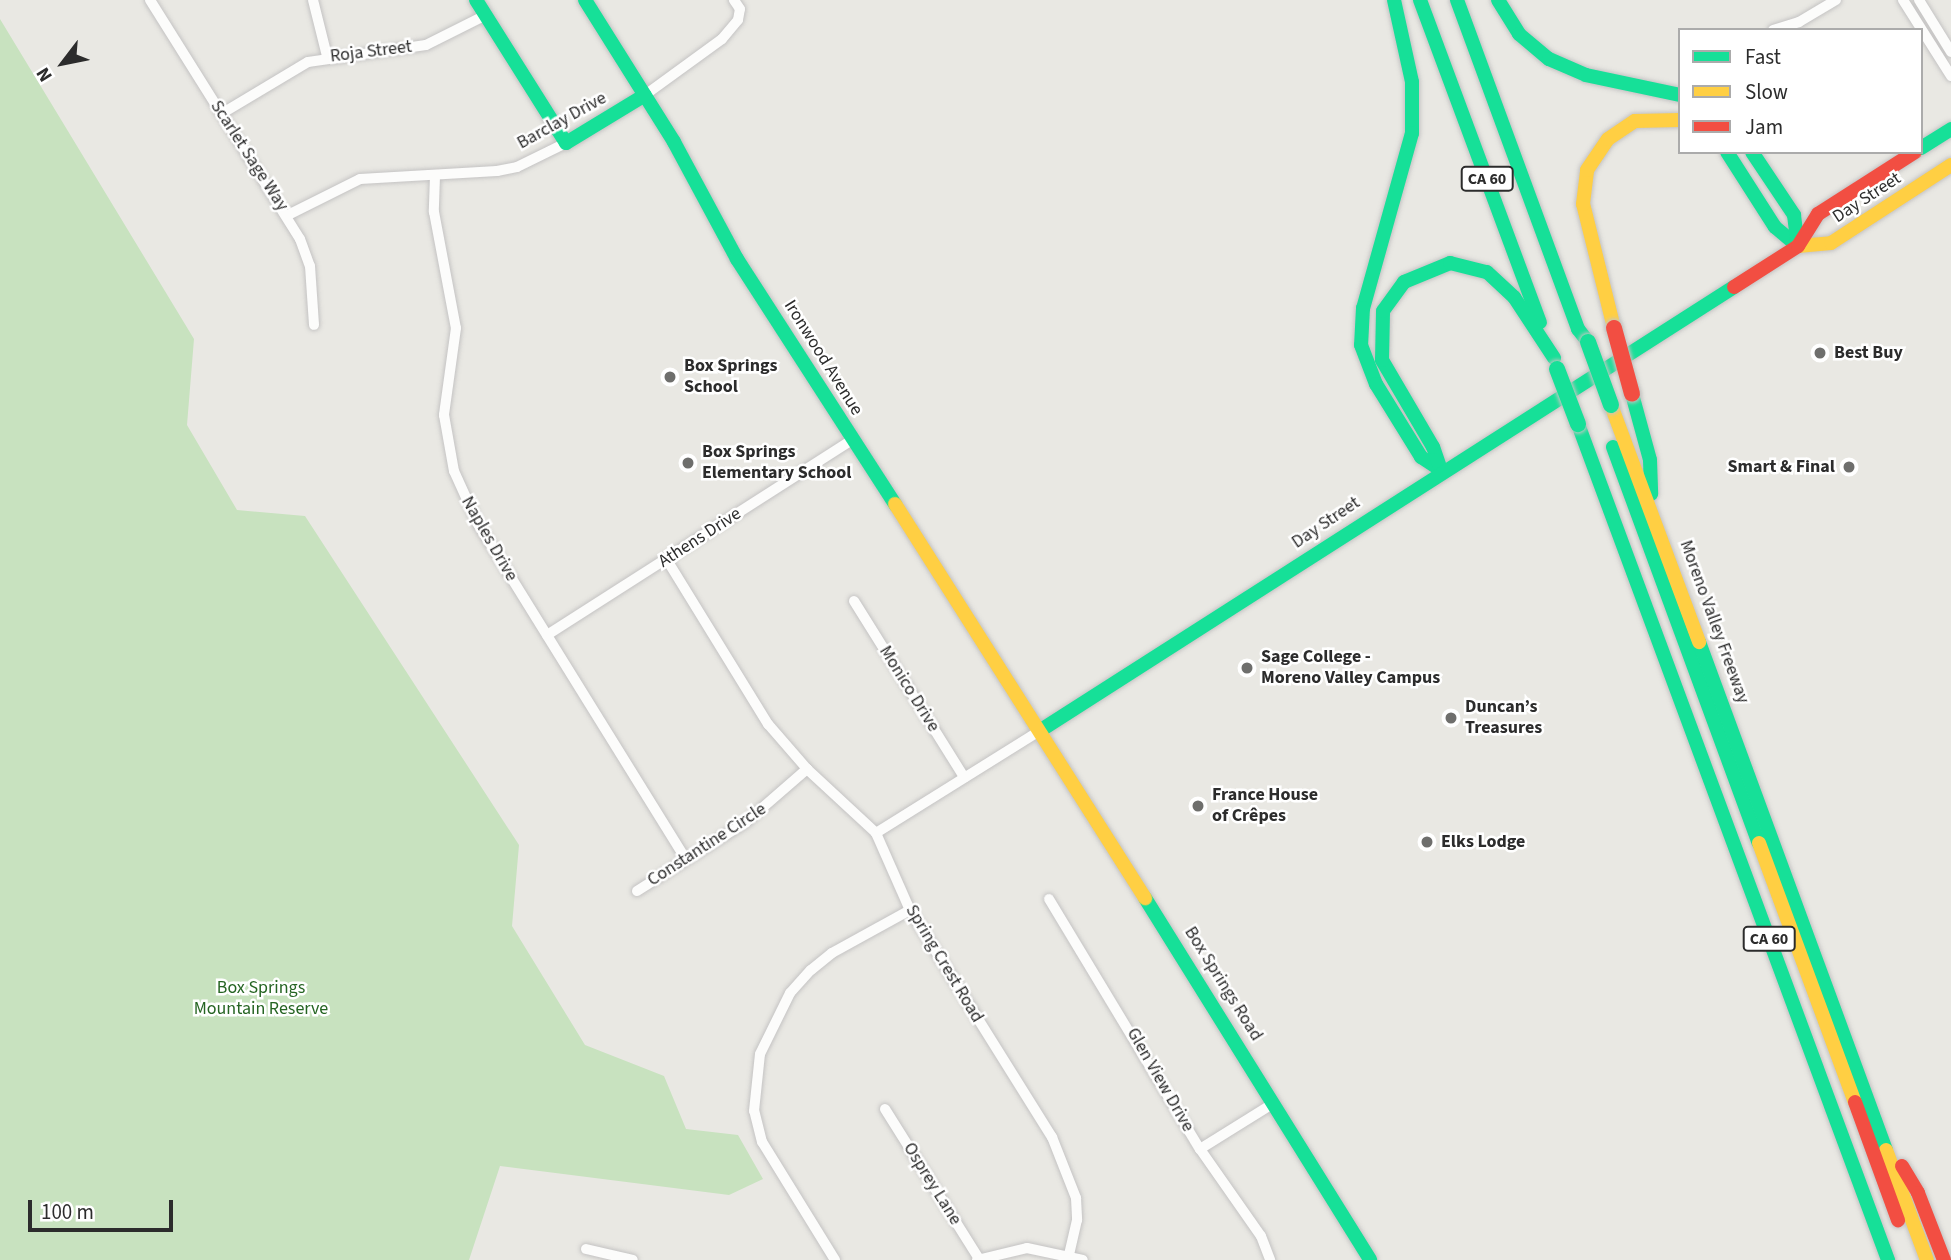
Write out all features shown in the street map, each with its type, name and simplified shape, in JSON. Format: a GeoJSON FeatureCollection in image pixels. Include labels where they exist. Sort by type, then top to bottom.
{"type":"FeatureCollection","features":[{"type":"Feature","properties":{"kind":"main road"},"geometry":{"type":"LineString","coordinates":[[477,0],[566,143]]}},
{"type":"Feature","properties":{"kind":"main road","name":"Ironwood Avenue"},"geometry":{"type":"LineString","coordinates":[[585,0],[645,95],[737,259],[1041,730]]}},
{"type":"Feature","properties":{"kind":"main road"},"geometry":{"type":"LineString","coordinates":[[1394,0],[1412,82],[1412,133],[1363,308],[1362,345],[1376,384],[1421,457],[1441,470]]}},
{"type":"Feature","properties":{"kind":"main road","name":"CA 60"},"geometry":{"type":"LineString","coordinates":[[1420,0],[1888,1260]]}},
{"type":"Feature","properties":{"kind":"main road","name":"Moreno Valley Freeway"},"geometry":{"type":"LineString","coordinates":[[1457,0],[1606,408],[1652,509],[1887,1141],[1927,1260]]}},
{"type":"Feature","properties":{"kind":"main road"},"geometry":{"type":"LineString","coordinates":[[1498,0],[1519,34],[1549,59],[1586,75],[1678,95]]}},
{"type":"Feature","properties":{"kind":"main road","name":"Barclay Drive"},"geometry":{"type":"LineString","coordinates":[[566,143],[645,95]]}},
{"type":"Feature","properties":{"kind":"main road"},"geometry":{"type":"LineString","coordinates":[[1652,509],[1650,460],[1583,204],[1587,170],[1608,139],[1635,121],[1678,120]]}},
{"type":"Feature","properties":{"kind":"main road"},"geometry":{"type":"LineString","coordinates":[[1923,147],[1951,129]]}},
{"type":"Feature","properties":{"kind":"main road"},"geometry":{"type":"LineString","coordinates":[[1728,154],[1775,227],[1798,246]]}},
{"type":"Feature","properties":{"kind":"main road"},"geometry":{"type":"LineString","coordinates":[[1753,154],[1794,215],[1798,246]]}},
{"type":"Feature","properties":{"kind":"main road","name":"Day Street"},"geometry":{"type":"LineString","coordinates":[[1041,730],[1441,470],[1798,246],[1818,214],[1912,154]]}},
{"type":"Feature","properties":{"kind":"main road","name":"Day Street"},"geometry":{"type":"LineString","coordinates":[[1798,246],[1831,243],[1951,166]]}},
{"type":"Feature","properties":{"kind":"main road"},"geometry":{"type":"LineString","coordinates":[[1441,470],[1433,447],[1382,359],[1383,311],[1404,282],[1450,263],[1487,272],[1514,297],[1556,364]]}},
{"type":"Feature","properties":{"kind":"main road"},"geometry":{"type":"LineString","coordinates":[[1606,408],[1913,1260]]}},
{"type":"Feature","properties":{"kind":"main road","name":"Box Springs Road"},"geometry":{"type":"LineString","coordinates":[[1041,730],[1370,1260]]}},
{"type":"Feature","properties":{"kind":"main road"},"geometry":{"type":"LineString","coordinates":[[1887,1141],[1918,1193],[1944,1260]]}},
{"type":"Feature","properties":{"kind":"street","name":"Scarlet Sage Way"},"geometry":{"type":"LineString","coordinates":[[150,0],[288,215],[310,266],[314,325]]}},
{"type":"Feature","properties":{"kind":"street"},"geometry":{"type":"LineString","coordinates":[[313,0],[327,56]]}},
{"type":"Feature","properties":{"kind":"street"},"geometry":{"type":"LineString","coordinates":[[1780,28],[1799,22],[1836,0]]}},
{"type":"Feature","properties":{"kind":"street"},"geometry":{"type":"LineString","coordinates":[[1903,0],[1921,28]]}},
{"type":"Feature","properties":{"kind":"street"},"geometry":{"type":"LineString","coordinates":[[1919,0],[1951,52]]}},
{"type":"Feature","properties":{"kind":"street","name":"Barclay Drive"},"geometry":{"type":"LineString","coordinates":[[645,95],[722,39],[738,20],[737,5]]}},
{"type":"Feature","properties":{"kind":"street","name":"Roja Street"},"geometry":{"type":"LineString","coordinates":[[221,114],[291,70],[327,56],[426,45],[486,15]]}},
{"type":"Feature","properties":{"kind":"street"},"geometry":{"type":"LineString","coordinates":[[1923,32],[1951,76]]}},
{"type":"Feature","properties":{"kind":"street","name":"Barclay Drive"},"geometry":{"type":"LineString","coordinates":[[288,215],[360,179],[435,176],[517,167],[566,143]]}},
{"type":"Feature","properties":{"kind":"street","name":"Naples Drive"},"geometry":{"type":"LineString","coordinates":[[435,176],[434,212],[456,328],[444,415],[454,471],[478,524],[686,859]]}},
{"type":"Feature","properties":{"kind":"street","name":"Athens Drive"},"geometry":{"type":"LineString","coordinates":[[547,635],[852,440]]}},
{"type":"Feature","properties":{"kind":"street","name":"Spring Crest Road"},"geometry":{"type":"LineString","coordinates":[[667,560],[768,724],[807,769],[876,833],[910,910],[1068,1170],[1077,1220],[1069,1254]]}},
{"type":"Feature","properties":{"kind":"street","name":"Monico Drive"},"geometry":{"type":"LineString","coordinates":[[854,601],[964,777]]}},
{"type":"Feature","properties":{"kind":"street","name":"Day Street"},"geometry":{"type":"LineString","coordinates":[[876,833],[1041,730]]}},
{"type":"Feature","properties":{"kind":"street","name":"Constantine Circle"},"geometry":{"type":"LineString","coordinates":[[637,891],[765,808],[807,769]]}},
{"type":"Feature","properties":{"kind":"street","name":"Glen View Drive"},"geometry":{"type":"LineString","coordinates":[[1049,900],[1200,1149],[1261,1236],[1270,1260]]}},
{"type":"Feature","properties":{"kind":"street"},"geometry":{"type":"LineString","coordinates":[[830,1258],[762,1142],[754,1097],[760,1054],[790,993],[811,970],[832,953],[910,910]]}},
{"type":"Feature","properties":{"kind":"street"},"geometry":{"type":"LineString","coordinates":[[1200,1149],[1274,1103]]}},
{"type":"Feature","properties":{"kind":"street","name":"Osprey Lane"},"geometry":{"type":"LineString","coordinates":[[885,1109],[978,1259]]}},
{"type":"Feature","properties":{"kind":"street"},"geometry":{"type":"LineString","coordinates":[[978,1259],[1027,1248],[1069,1254],[1083,1260]]}},
{"type":"Feature","properties":{"kind":"street"},"geometry":{"type":"LineString","coordinates":[[586,1249],[633,1260]]}},
{"type":"Feature","properties":{"kind":"green space","name":"Box Springs Mountain Reserve"},"geometry":{"type":"Polygon","coordinates":[[[0,19],[194,339],[187,425],[237,510],[305,516],[519,845],[512,926],[585,1045],[664,1076],[686,1129],[738,1135],[763,1179],[729,1195],[500,1166],[469,1260],[0,1260],[0,19]]]}},
{"type":"Feature","properties":{"kind":"traffic: fast"},"geometry":{"type":"LineString","coordinates":[[476,0],[566,143],[645,95]]}},
{"type":"Feature","properties":{"kind":"traffic: fast"},"geometry":{"type":"LineString","coordinates":[[585,0],[674,142],[737,259],[895,504]]}},
{"type":"Feature","properties":{"kind":"traffic: fast"},"geometry":{"type":"LineString","coordinates":[[1394,0],[1412,82],[1412,133],[1363,308],[1361,345],[1376,384],[1421,457],[1441,470]]}},
{"type":"Feature","properties":{"kind":"traffic: fast"},"geometry":{"type":"LineString","coordinates":[[1420,0],[1540,322]]}},
{"type":"Feature","properties":{"kind":"traffic: fast"},"geometry":{"type":"LineString","coordinates":[[1457,0],[1578,329],[1588,342]]}},
{"type":"Feature","properties":{"kind":"traffic: fast"},"geometry":{"type":"LineString","coordinates":[[1498,0],[1519,34],[1549,59],[1586,75],[1678,95]]}},
{"type":"Feature","properties":{"kind":"traffic: fast"},"geometry":{"type":"LineString","coordinates":[[1923,147],[1951,129]]}},
{"type":"Feature","properties":{"kind":"traffic: fast"},"geometry":{"type":"LineString","coordinates":[[1728,154],[1775,227],[1798,246]]}},
{"type":"Feature","properties":{"kind":"traffic: fast"},"geometry":{"type":"LineString","coordinates":[[1753,154],[1794,215],[1798,246]]}},
{"type":"Feature","properties":{"kind":"traffic: fast"},"geometry":{"type":"LineString","coordinates":[[1441,470],[1433,447],[1382,360],[1383,311],[1404,282],[1450,263],[1487,272],[1514,297],[1554,358]]}},
{"type":"Feature","properties":{"kind":"traffic: fast"},"geometry":{"type":"LineString","coordinates":[[1041,730],[1734,287]]}},
{"type":"Feature","properties":{"kind":"traffic: fast"},"geometry":{"type":"LineString","coordinates":[[1588,342],[1611,405]]}},
{"type":"Feature","properties":{"kind":"traffic: fast"},"geometry":{"type":"LineString","coordinates":[[1557,369],[1578,424]]}},
{"type":"Feature","properties":{"kind":"traffic: fast"},"geometry":{"type":"LineString","coordinates":[[1632,394],[1650,460],[1651,494]]}},
{"type":"Feature","properties":{"kind":"traffic: fast"},"geometry":{"type":"LineString","coordinates":[[1578,424],[1888,1260]]}},
{"type":"Feature","properties":{"kind":"traffic: fast"},"geometry":{"type":"LineString","coordinates":[[1613,447],[1759,843]]}},
{"type":"Feature","properties":{"kind":"traffic: fast"},"geometry":{"type":"LineString","coordinates":[[1699,642],[1886,1150]]}},
{"type":"Feature","properties":{"kind":"traffic: fast"},"geometry":{"type":"LineString","coordinates":[[1145,898],[1370,1260]]}},
{"type":"Feature","properties":{"kind":"traffic: slow"},"geometry":{"type":"LineString","coordinates":[[1614,328],[1583,204],[1587,170],[1608,139],[1635,121],[1678,120]]}},
{"type":"Feature","properties":{"kind":"traffic: slow"},"geometry":{"type":"LineString","coordinates":[[1798,246],[1831,243],[1951,165]]}},
{"type":"Feature","properties":{"kind":"traffic: slow"},"geometry":{"type":"LineString","coordinates":[[1611,405],[1699,642]]}},
{"type":"Feature","properties":{"kind":"traffic: slow"},"geometry":{"type":"LineString","coordinates":[[895,504],[1145,898]]}},
{"type":"Feature","properties":{"kind":"traffic: slow"},"geometry":{"type":"LineString","coordinates":[[1759,843],[1855,1102]]}},
{"type":"Feature","properties":{"kind":"traffic: slow"},"geometry":{"type":"LineString","coordinates":[[1886,1150],[1927,1260]]}},
{"type":"Feature","properties":{"kind":"traffic: jam"},"geometry":{"type":"LineString","coordinates":[[1734,287],[1798,246],[1818,214],[1912,154]]}},
{"type":"Feature","properties":{"kind":"traffic: jam"},"geometry":{"type":"LineString","coordinates":[[1614,328],[1632,394]]}},
{"type":"Feature","properties":{"kind":"traffic: jam"},"geometry":{"type":"LineString","coordinates":[[1855,1102],[1898,1220]]}},
{"type":"Feature","properties":{"kind":"traffic: jam"},"geometry":{"type":"LineString","coordinates":[[1902,1166],[1918,1193],[1944,1260]]}},
{"type":"Feature","properties":{"kind":"place","name":"Best Buy"},"geometry":{"type":"Point","coordinates":[1820,353]}},
{"type":"Feature","properties":{"kind":"place","name":"Box Springs School"},"geometry":{"type":"Point","coordinates":[670,377]}},
{"type":"Feature","properties":{"kind":"place","name":"Box Springs Elementary School"},"geometry":{"type":"Point","coordinates":[688,463]}},
{"type":"Feature","properties":{"kind":"place","name":"Smart & Final"},"geometry":{"type":"Point","coordinates":[1849,467]}},
{"type":"Feature","properties":{"kind":"place","name":"Sage College - Moreno Valley Campus"},"geometry":{"type":"Point","coordinates":[1247,668]}},
{"type":"Feature","properties":{"kind":"place","name":"Duncan’s Treasures"},"geometry":{"type":"Point","coordinates":[1451,718]}},
{"type":"Feature","properties":{"kind":"place","name":"France House of Crêpes"},"geometry":{"type":"Point","coordinates":[1198,806]}},
{"type":"Feature","properties":{"kind":"place","name":"Elks Lodge"},"geometry":{"type":"Point","coordinates":[1427,842]}}]}
